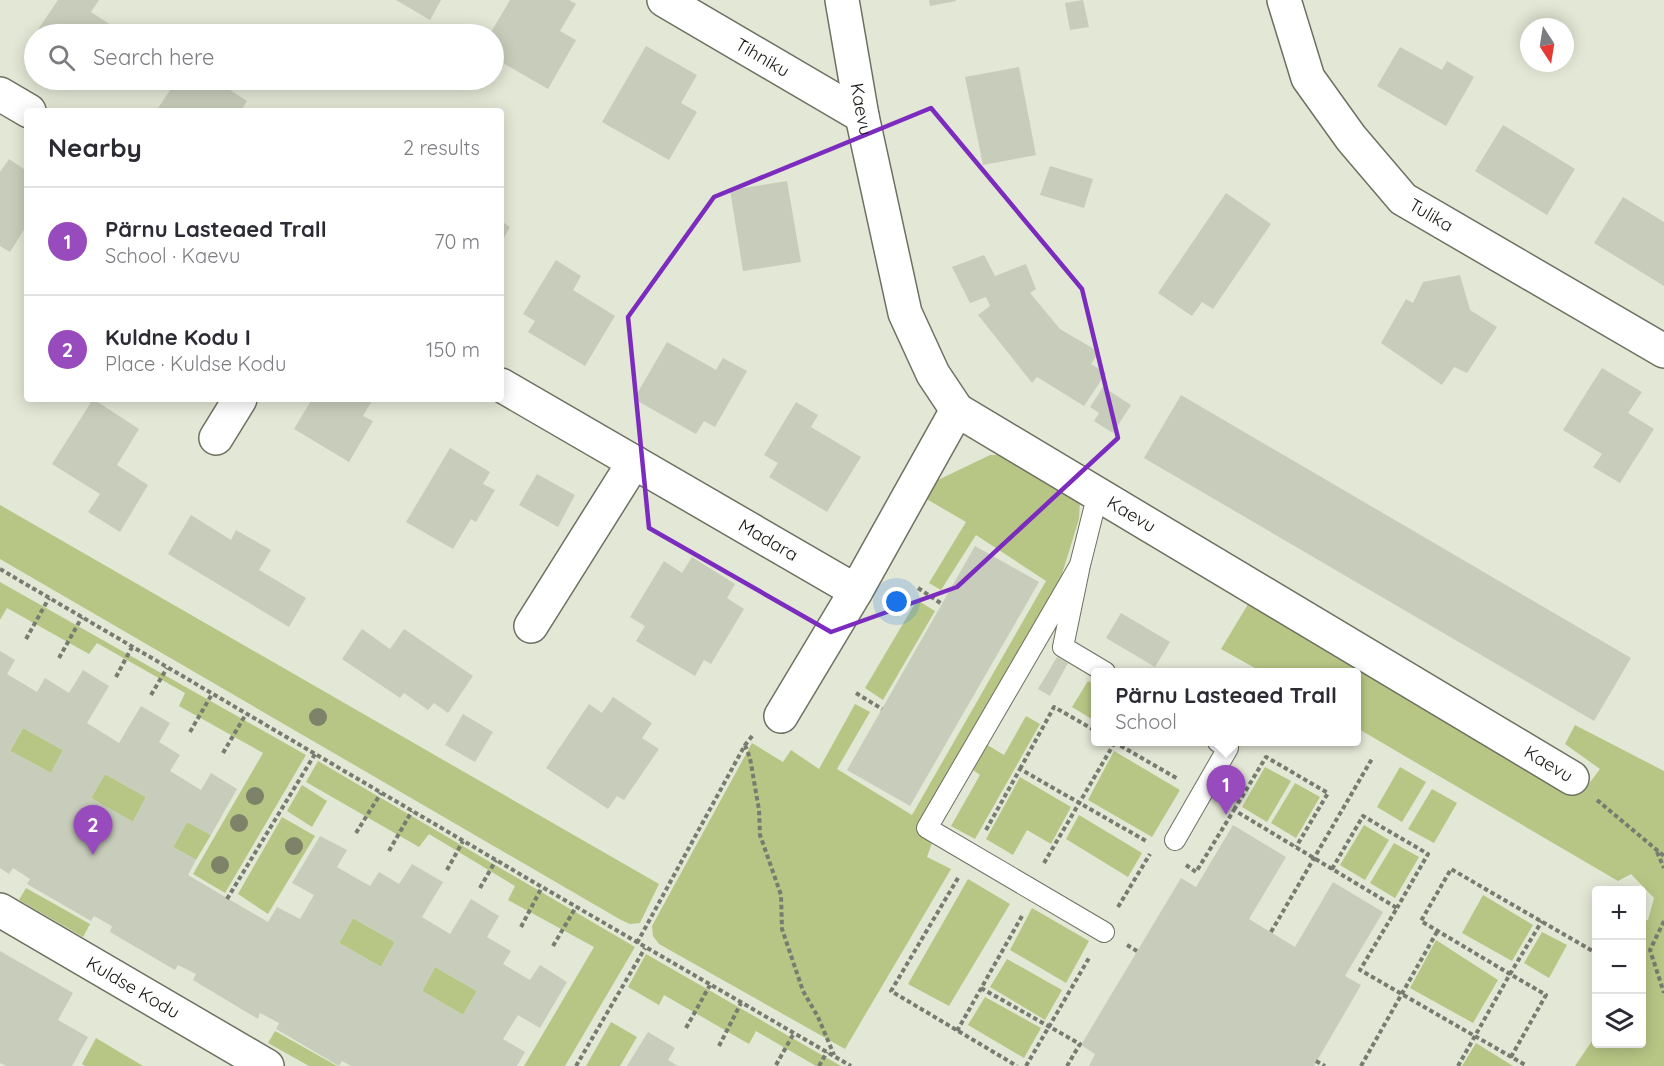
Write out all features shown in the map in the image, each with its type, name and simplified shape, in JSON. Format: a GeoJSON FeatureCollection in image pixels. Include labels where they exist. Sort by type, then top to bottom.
{"type":"FeatureCollection","features":[{"type":"Feature","properties":{"kind":"street","name":"Tihniku"},"geometry":{"type":"LineString","coordinates":[[664,0],[862,116]]}},
{"type":"Feature","properties":{"kind":"street","name":"Kaevu"},"geometry":{"type":"LineString","coordinates":[[842,0],[862,116],[905,313],[933,374],[957,411],[1098,493],[1572,778]]}},
{"type":"Feature","properties":{"kind":"street","name":"Tulika"},"geometry":{"type":"LineString","coordinates":[[1284,0],[1308,78],[1351,138],[1403,199],[1664,351]]}},
{"type":"Feature","properties":{"kind":"street"},"geometry":{"type":"LineString","coordinates":[[0,94],[24,108]]}},
{"type":"Feature","properties":{"kind":"street","name":"Madara"},"geometry":{"type":"LineString","coordinates":[[504,386],[856,591]]}},
{"type":"Feature","properties":{"kind":"street"},"geometry":{"type":"LineString","coordinates":[[216,438],[238,402]]}},
{"type":"Feature","properties":{"kind":"street"},"geometry":{"type":"LineString","coordinates":[[780,716],[856,591],[957,411]]}},
{"type":"Feature","properties":{"kind":"street"},"geometry":{"type":"LineString","coordinates":[[531,626],[634,462]]}},
{"type":"Feature","properties":{"kind":"street","name":"Kuldse Kodu"},"geometry":{"type":"LineString","coordinates":[[0,910],[267,1066]]}},
{"type":"Feature","properties":{"kind":"lane"},"geometry":{"type":"LineString","coordinates":[[1098,493],[1063,647],[1098,668]]}},
{"type":"Feature","properties":{"kind":"lane"},"geometry":{"type":"LineString","coordinates":[[1080,565],[927,828],[1104,932]]}},
{"type":"Feature","properties":{"kind":"lane"},"geometry":{"type":"LineString","coordinates":[[1175,840],[1228,748],[1225,746]]}},
{"type":"Feature","properties":{"kind":"path"},"geometry":{"type":"LineString","coordinates":[[0,569],[645,948],[851,1066]]}},
{"type":"Feature","properties":{"kind":"path"},"geometry":{"type":"LineString","coordinates":[[918,588],[942,604]]}},
{"type":"Feature","properties":{"kind":"path"},"geometry":{"type":"LineString","coordinates":[[26,639],[49,598]]}},
{"type":"Feature","properties":{"kind":"path"},"geometry":{"type":"LineString","coordinates":[[59,658],[82,617]]}},
{"type":"Feature","properties":{"kind":"path"},"geometry":{"type":"LineString","coordinates":[[116,676],[132,647]]}},
{"type":"Feature","properties":{"kind":"path"},"geometry":{"type":"LineString","coordinates":[[151,694],[167,668]]}},
{"type":"Feature","properties":{"kind":"path"},"geometry":{"type":"LineString","coordinates":[[856,693],[882,709]]}},
{"type":"Feature","properties":{"kind":"path"},"geometry":{"type":"LineString","coordinates":[[190,732],[212,694]]}},
{"type":"Feature","properties":{"kind":"path"},"geometry":{"type":"LineString","coordinates":[[986,831],[1054,707],[1091,729]]}},
{"type":"Feature","properties":{"kind":"path"},"geometry":{"type":"LineString","coordinates":[[223,753],[246,714]]}},
{"type":"Feature","properties":{"kind":"path"},"geometry":{"type":"LineString","coordinates":[[637,943],[748,738],[780,716]]}},
{"type":"Feature","properties":{"kind":"path"},"geometry":{"type":"LineString","coordinates":[[745,745],[750,758],[759,810],[760,835],[781,895],[782,929],[803,991],[818,1017],[834,1056]]}},
{"type":"Feature","properties":{"kind":"path"},"geometry":{"type":"LineString","coordinates":[[1044,864],[1112,746]]}},
{"type":"Feature","properties":{"kind":"path"},"geometry":{"type":"LineString","coordinates":[[1121,746],[1202,793]]}},
{"type":"Feature","properties":{"kind":"path"},"geometry":{"type":"LineString","coordinates":[[227,899],[315,754]]}},
{"type":"Feature","properties":{"kind":"path"},"geometry":{"type":"LineString","coordinates":[[1179,861],[1196,872],[1266,757],[1328,793],[1296,847]]}},
{"type":"Feature","properties":{"kind":"path"},"geometry":{"type":"LineString","coordinates":[[1271,932],[1373,757]]}},
{"type":"Feature","properties":{"kind":"path"},"geometry":{"type":"LineString","coordinates":[[1020,769],[1154,846],[1026,1066]]}},
{"type":"Feature","properties":{"kind":"path","name":"Kaevu"},"geometry":{"type":"LineString","coordinates":[[1572,778],[1656,852],[1664,856]]}},
{"type":"Feature","properties":{"kind":"path"},"geometry":{"type":"LineString","coordinates":[[356,833],[381,792]]}},
{"type":"Feature","properties":{"kind":"path"},"geometry":{"type":"LineString","coordinates":[[1234,810],[1397,908]]}},
{"type":"Feature","properties":{"kind":"path"},"geometry":{"type":"LineString","coordinates":[[389,851],[412,811]]}},
{"type":"Feature","properties":{"kind":"path"},"geometry":{"type":"LineString","coordinates":[[1332,869],[1363,816],[1428,854],[1360,970],[1527,1066]]}},
{"type":"Feature","properties":{"kind":"path"},"geometry":{"type":"LineString","coordinates":[[447,870],[463,841]]}},
{"type":"Feature","properties":{"kind":"path"},"geometry":{"type":"LineString","coordinates":[[1656,852],[1664,868]]}},
{"type":"Feature","properties":{"kind":"path"},"geometry":{"type":"LineString","coordinates":[[480,888],[496,860]]}},
{"type":"Feature","properties":{"kind":"path"},"geometry":{"type":"LineString","coordinates":[[1511,1057],[1546,995],[1421,921],[1451,869],[1592,951]]}},
{"type":"Feature","properties":{"kind":"path"},"geometry":{"type":"LineString","coordinates":[[962,870],[891,992],[1017,1066]]}},
{"type":"Feature","properties":{"kind":"path"},"geometry":{"type":"LineString","coordinates":[[521,927],[542,887]]}},
{"type":"Feature","properties":{"kind":"path"},"geometry":{"type":"LineString","coordinates":[[553,946],[576,907]]}},
{"type":"Feature","properties":{"kind":"path"},"geometry":{"type":"LineString","coordinates":[[957,1030],[1027,907]]}},
{"type":"Feature","properties":{"kind":"path"},"geometry":{"type":"LineString","coordinates":[[1458,1066],[1542,921]]}},
{"type":"Feature","properties":{"kind":"path"},"geometry":{"type":"LineString","coordinates":[[1664,921],[1650,950],[1664,993]]}},
{"type":"Feature","properties":{"kind":"path"},"geometry":{"type":"LineString","coordinates":[[1361,1066],[1438,930]]}},
{"type":"Feature","properties":{"kind":"path"},"geometry":{"type":"LineString","coordinates":[[576,1066],[645,948]]}},
{"type":"Feature","properties":{"kind":"path"},"geometry":{"type":"LineString","coordinates":[[686,1028],[710,985]]}},
{"type":"Feature","properties":{"kind":"path"},"geometry":{"type":"LineString","coordinates":[[981,988],[1080,1044],[1067,1066]]}},
{"type":"Feature","properties":{"kind":"path"},"geometry":{"type":"LineString","coordinates":[[719,1046],[741,1003]]}},
{"type":"Feature","properties":{"kind":"path"},"geometry":{"type":"LineString","coordinates":[[776,1065],[794,1033]]}},
{"type":"Feature","properties":{"kind":"path"},"geometry":{"type":"LineString","coordinates":[[819,1066],[827,1052]]}},
{"type":"Feature","properties":{"kind":"path"},"geometry":{"type":"LineString","coordinates":[[1316,1061],[1325,1066]]}},
{"type":"Feature","properties":{"kind":"highlighted area"},"geometry":{"type":"Polygon","coordinates":[[[931,108],[1082,289],[1118,438],[957,587],[831,632],[649,528],[628,317],[714,197],[931,108]]]}},
{"type":"Feature","properties":{"kind":"green space"},"geometry":{"type":"Polygon","coordinates":[[[990,455],[1003,455],[1080,501],[1079,519],[1058,587],[920,833],[933,840],[927,857],[951,869],[845,1049],[659,944],[653,936],[652,926],[752,743],[783,762],[791,750],[819,769],[855,704],[870,712],[837,769],[912,815],[1046,581],[976,535],[941,590],[929,583],[966,522],[923,497],[936,481],[990,455]]]}},
{"type":"Feature","properties":{"kind":"green space"},"geometry":{"type":"Polygon","coordinates":[[[0,505],[659,884],[640,923],[630,924],[621,920],[0,559],[0,505]]]}},
{"type":"Feature","properties":{"kind":"green space"},"geometry":{"type":"Polygon","coordinates":[[[0,582],[306,755],[225,893],[193,874],[263,753],[179,706],[185,693],[97,643],[89,654],[7,608],[0,620],[0,582]]]}},
{"type":"Feature","properties":{"kind":"green space"},"geometry":{"type":"Polygon","coordinates":[[[1253,596],[1582,793],[1600,769],[1565,744],[1575,725],[1664,771],[1664,1066],[1575,1066],[1592,1041],[1592,1048],[1646,1048],[1646,920],[1654,898],[1646,890],[1646,886],[1642,886],[1631,874],[1618,881],[1361,730],[1361,668],[1255,668],[1221,649],[1253,596]]]}},
{"type":"Feature","properties":{"kind":"green space"},"geometry":{"type":"Polygon","coordinates":[[[917,600],[935,611],[883,700],[865,688],[917,600]]]}},
{"type":"Feature","properties":{"kind":"green space"},"geometry":{"type":"Polygon","coordinates":[[[1088,681],[1091,683],[1091,719],[1072,707],[1088,681]]]}},
{"type":"Feature","properties":{"kind":"green space"},"geometry":{"type":"Polygon","coordinates":[[[1026,716],[1040,724],[975,839],[951,826],[980,775],[969,767],[984,743],[1004,755],[1026,716]]]}},
{"type":"Feature","properties":{"kind":"green space"},"geometry":{"type":"Polygon","coordinates":[[[23,728],[63,750],[51,773],[10,751],[23,728]]]}},
{"type":"Feature","properties":{"kind":"green space"},"geometry":{"type":"Polygon","coordinates":[[[1114,751],[1180,790],[1152,837],[1088,800],[1114,751]]]}},
{"type":"Feature","properties":{"kind":"green space"},"geometry":{"type":"Polygon","coordinates":[[[318,761],[635,947],[565,1066],[524,1066],[594,947],[508,900],[515,886],[429,834],[419,847],[306,782],[318,761]]]}},
{"type":"Feature","properties":{"kind":"green space"},"geometry":{"type":"Polygon","coordinates":[[[1265,767],[1291,781],[1267,822],[1242,807],[1265,767]]]}},
{"type":"Feature","properties":{"kind":"green space"},"geometry":{"type":"Polygon","coordinates":[[[1400,767],[1426,782],[1402,822],[1377,807],[1400,767]]]}},
{"type":"Feature","properties":{"kind":"green space"},"geometry":{"type":"Polygon","coordinates":[[[105,774],[146,797],[133,822],[91,798],[105,774]]]}},
{"type":"Feature","properties":{"kind":"green space"},"geometry":{"type":"Polygon","coordinates":[[[1020,777],[1071,807],[1051,844],[1027,830],[1013,855],[986,839],[1020,777]]]}},
{"type":"Feature","properties":{"kind":"green space"},"geometry":{"type":"Polygon","coordinates":[[[1295,783],[1320,797],[1296,838],[1271,823],[1295,783]]]}},
{"type":"Feature","properties":{"kind":"green space"},"geometry":{"type":"Polygon","coordinates":[[[302,785],[327,801],[312,827],[287,811],[302,785]]]}},
{"type":"Feature","properties":{"kind":"green space"},"geometry":{"type":"Polygon","coordinates":[[[1432,789],[1457,803],[1434,843],[1408,829],[1432,789]]]}},
{"type":"Feature","properties":{"kind":"green space"},"geometry":{"type":"Polygon","coordinates":[[[1079,815],[1142,853],[1128,877],[1066,839],[1079,815]]]}},
{"type":"Feature","properties":{"kind":"green space"},"geometry":{"type":"Polygon","coordinates":[[[282,817],[315,836],[268,914],[238,894],[282,817]]]}},
{"type":"Feature","properties":{"kind":"green space"},"geometry":{"type":"Polygon","coordinates":[[[187,822],[211,835],[196,860],[173,847],[187,822]]]}},
{"type":"Feature","properties":{"kind":"green space"},"geometry":{"type":"Polygon","coordinates":[[[1364,825],[1389,840],[1365,880],[1340,865],[1364,825]]]}},
{"type":"Feature","properties":{"kind":"green space"},"geometry":{"type":"Polygon","coordinates":[[[1394,843],[1419,857],[1395,898],[1370,883],[1394,843]]]}},
{"type":"Feature","properties":{"kind":"green space"},"geometry":{"type":"Polygon","coordinates":[[[968,879],[1010,904],[949,1006],[908,984],[968,879]]]}},
{"type":"Feature","properties":{"kind":"green space"},"geometry":{"type":"Polygon","coordinates":[[[26,888],[90,924],[83,937],[19,900],[26,888]]]}},
{"type":"Feature","properties":{"kind":"green space"},"geometry":{"type":"Polygon","coordinates":[[[1483,895],[1533,925],[1512,961],[1462,933],[1483,895]]]}},
{"type":"Feature","properties":{"kind":"green space"},"geometry":{"type":"Polygon","coordinates":[[[1032,908],[1089,941],[1066,983],[1010,950],[1032,908]]]}},
{"type":"Feature","properties":{"kind":"green space"},"geometry":{"type":"Polygon","coordinates":[[[353,918],[395,942],[381,967],[339,943],[353,918]]]}},
{"type":"Feature","properties":{"kind":"green space"},"geometry":{"type":"Polygon","coordinates":[[[1542,932],[1567,945],[1549,978],[1524,963],[1542,932]]]}},
{"type":"Feature","properties":{"kind":"green space"},"geometry":{"type":"Polygon","coordinates":[[[1436,940],[1498,980],[1473,1023],[1410,988],[1436,940]]]}},
{"type":"Feature","properties":{"kind":"green space"},"geometry":{"type":"Polygon","coordinates":[[[646,954],[841,1066],[816,1066],[756,1031],[749,1044],[664,995],[659,1005],[628,987],[646,954]]]}},
{"type":"Feature","properties":{"kind":"green space"},"geometry":{"type":"Polygon","coordinates":[[[1007,959],[1062,990],[1045,1020],[990,987],[1007,959]]]}},
{"type":"Feature","properties":{"kind":"green space"},"geometry":{"type":"Polygon","coordinates":[[[435,967],[477,991],[463,1015],[422,991],[435,967]]]}},
{"type":"Feature","properties":{"kind":"green space"},"geometry":{"type":"Polygon","coordinates":[[[985,997],[1041,1028],[1024,1058],[968,1025],[985,997]]]}},
{"type":"Feature","properties":{"kind":"green space"},"geometry":{"type":"Polygon","coordinates":[[[611,1022],[637,1037],[620,1066],[586,1066],[611,1022]]]}},
{"type":"Feature","properties":{"kind":"green space"},"geometry":{"type":"Polygon","coordinates":[[[275,1031],[337,1066],[309,1066],[268,1043],[275,1031]]]}},
{"type":"Feature","properties":{"kind":"green space"},"geometry":{"type":"Polygon","coordinates":[[[96,1038],[143,1066],[85,1066],[82,1064],[96,1038]]]}},
{"type":"Feature","properties":{"kind":"green space"},"geometry":{"type":"Polygon","coordinates":[[[1476,1043],[1513,1066],[1462,1066],[1476,1043]]]}},
{"type":"Feature","properties":{"kind":"building"},"geometry":{"type":"Polygon","coordinates":[[[58,0],[99,0],[91,12],[110,24],[42,24],[58,0]]]}},
{"type":"Feature","properties":{"kind":"building"},"geometry":{"type":"Polygon","coordinates":[[[396,0],[441,0],[430,20],[396,0]]]}},
{"type":"Feature","properties":{"kind":"building"},"geometry":{"type":"Polygon","coordinates":[[[510,0],[569,0],[576,4],[560,31],[576,40],[548,89],[504,64],[504,24],[496,24],[510,0]]]}},
{"type":"Feature","properties":{"kind":"building"},"geometry":{"type":"Polygon","coordinates":[[[929,0],[956,0],[956,1],[930,6],[929,0]]]}},
{"type":"Feature","properties":{"kind":"building"},"geometry":{"type":"Polygon","coordinates":[[[1083,0],[1089,27],[1070,30],[1065,3],[1083,0]]]}},
{"type":"Feature","properties":{"kind":"building"},"geometry":{"type":"Polygon","coordinates":[[[646,46],[697,75],[681,103],[697,112],[669,160],[602,122],[646,46]]]}},
{"type":"Feature","properties":{"kind":"building"},"geometry":{"type":"Polygon","coordinates":[[[1400,47],[1442,70],[1447,61],[1474,77],[1446,126],[1377,86],[1400,47]]]}},
{"type":"Feature","properties":{"kind":"building"},"geometry":{"type":"Polygon","coordinates":[[[1019,67],[1036,155],[983,165],[965,77],[1019,67]]]}},
{"type":"Feature","properties":{"kind":"building"},"geometry":{"type":"Polygon","coordinates":[[[170,90],[230,90],[247,101],[243,108],[158,108],[170,90]]]}},
{"type":"Feature","properties":{"kind":"building"},"geometry":{"type":"Polygon","coordinates":[[[1503,125],[1575,169],[1547,215],[1475,171],[1503,125]]]}},
{"type":"Feature","properties":{"kind":"building"},"geometry":{"type":"Polygon","coordinates":[[[9,159],[24,169],[24,230],[10,252],[0,246],[0,172],[9,159]]]}},
{"type":"Feature","properties":{"kind":"building"},"geometry":{"type":"Polygon","coordinates":[[[1050,166],[1093,179],[1084,208],[1040,195],[1050,166]]]}},
{"type":"Feature","properties":{"kind":"building"},"geometry":{"type":"Polygon","coordinates":[[[787,181],[801,262],[743,271],[730,190],[787,181]]]}},
{"type":"Feature","properties":{"kind":"building"},"geometry":{"type":"Polygon","coordinates":[[[1226,193],[1271,224],[1213,309],[1202,302],[1192,316],[1158,293],[1226,193]]]}},
{"type":"Feature","properties":{"kind":"building"},"geometry":{"type":"Polygon","coordinates":[[[1623,197],[1664,222],[1664,286],[1594,243],[1623,197]]]}},
{"type":"Feature","properties":{"kind":"building"},"geometry":{"type":"Polygon","coordinates":[[[504,223],[510,227],[504,238],[504,223]]]}},
{"type":"Feature","properties":{"kind":"building"},"geometry":{"type":"Polygon","coordinates":[[[984,255],[995,276],[1026,264],[1036,289],[1030,293],[1060,329],[1099,352],[1091,364],[1106,373],[1084,406],[1037,377],[1032,383],[978,315],[990,306],[986,297],[970,303],[952,267],[984,255]]]}},
{"type":"Feature","properties":{"kind":"building"},"geometry":{"type":"Polygon","coordinates":[[[556,260],[581,276],[573,290],[615,316],[585,366],[528,332],[535,321],[523,314],[556,260]]]}},
{"type":"Feature","properties":{"kind":"building"},"geometry":{"type":"Polygon","coordinates":[[[1460,275],[1470,310],[1497,327],[1467,373],[1454,367],[1442,385],[1381,343],[1406,299],[1413,303],[1423,282],[1460,275]]]}},
{"type":"Feature","properties":{"kind":"building"},"geometry":{"type":"Polygon","coordinates":[[[667,342],[716,370],[723,358],[747,371],[715,427],[704,421],[696,434],[634,399],[667,342]]]}},
{"type":"Feature","properties":{"kind":"building"},"geometry":{"type":"Polygon","coordinates":[[[1602,368],[1642,392],[1628,413],[1654,429],[1620,483],[1593,467],[1602,454],[1563,430],[1602,368]]]}},
{"type":"Feature","properties":{"kind":"building"},"geometry":{"type":"Polygon","coordinates":[[[1103,387],[1131,405],[1113,433],[1094,421],[1099,413],[1090,407],[1103,387]]]}},
{"type":"Feature","properties":{"kind":"building"},"geometry":{"type":"Polygon","coordinates":[[[1181,395],[1631,658],[1594,721],[1144,458],[1181,395]]]}},
{"type":"Feature","properties":{"kind":"building"},"geometry":{"type":"Polygon","coordinates":[[[91,402],[98,402],[139,429],[117,465],[148,485],[120,532],[88,512],[100,494],[52,464],[91,402]]]}},
{"type":"Feature","properties":{"kind":"building"},"geometry":{"type":"Polygon","coordinates":[[[310,402],[371,402],[363,416],[373,421],[349,462],[294,429],[310,402]]]}},
{"type":"Feature","properties":{"kind":"building"},"geometry":{"type":"Polygon","coordinates":[[[796,402],[818,415],[811,427],[861,457],[827,512],[769,477],[778,463],[764,455],[796,402]]]}},
{"type":"Feature","properties":{"kind":"building"},"geometry":{"type":"Polygon","coordinates":[[[450,448],[490,472],[483,484],[495,490],[476,522],[471,519],[453,549],[406,522],[450,448]]]}},
{"type":"Feature","properties":{"kind":"building"},"geometry":{"type":"Polygon","coordinates":[[[537,474],[575,495],[558,527],[519,505],[537,474]]]}},
{"type":"Feature","properties":{"kind":"building"},"geometry":{"type":"Polygon","coordinates":[[[191,515],[231,540],[236,530],[271,550],[259,570],[306,598],[289,627],[168,554],[191,515]]]}},
{"type":"Feature","properties":{"kind":"building"},"geometry":{"type":"Polygon","coordinates":[[[975,546],[1039,582],[910,806],[847,770],[975,546]]]}},
{"type":"Feature","properties":{"kind":"building"},"geometry":{"type":"Polygon","coordinates":[[[692,557],[735,584],[727,598],[744,609],[711,664],[704,660],[695,676],[636,641],[645,626],[630,617],[664,561],[682,573],[692,557]]]}},
{"type":"Feature","properties":{"kind":"building"},"geometry":{"type":"Polygon","coordinates":[[[1121,613],[1170,642],[1155,667],[1106,638],[1121,613]]]}},
{"type":"Feature","properties":{"kind":"building"},"geometry":{"type":"Polygon","coordinates":[[[362,629],[390,649],[404,629],[473,676],[448,713],[434,703],[428,710],[404,693],[400,698],[342,659],[362,629]]]}},
{"type":"Feature","properties":{"kind":"building"},"geometry":{"type":"Polygon","coordinates":[[[0,651],[15,660],[7,674],[37,692],[45,678],[69,693],[83,670],[109,686],[87,723],[119,743],[141,706],[170,723],[159,742],[180,755],[170,771],[201,790],[211,773],[237,789],[211,835],[187,822],[173,847],[196,860],[188,875],[268,922],[277,907],[300,919],[314,895],[292,883],[320,836],[347,850],[337,867],[370,886],[379,872],[399,884],[412,864],[443,882],[422,917],[450,934],[471,899],[499,916],[487,937],[511,951],[503,964],[530,980],[540,965],[567,982],[540,1028],[518,1015],[503,1039],[525,1052],[517,1066],[351,1066],[342,1061],[339,1066],[276,1029],[279,1023],[260,1013],[258,1019],[193,980],[196,974],[178,965],[175,970],[110,932],[112,926],[94,916],[91,921],[27,884],[30,879],[13,868],[9,874],[0,868],[0,651]],[[23,728],[10,751],[51,773],[63,750],[23,728]],[[105,774],[91,798],[133,822],[146,797],[105,774]],[[353,918],[339,943],[381,967],[395,942],[353,918]],[[435,967],[422,991],[463,1015],[477,991],[435,967]]]}},
{"type":"Feature","properties":{"kind":"building"},"geometry":{"type":"Polygon","coordinates":[[[1057,657],[1068,663],[1050,696],[1038,689],[1057,657]]]}},
{"type":"Feature","properties":{"kind":"building"},"geometry":{"type":"Polygon","coordinates":[[[613,697],[652,723],[642,738],[659,749],[624,800],[617,796],[608,809],[546,768],[589,704],[602,713],[613,697]]]}},
{"type":"Feature","properties":{"kind":"building"},"geometry":{"type":"Polygon","coordinates":[[[463,714],[493,732],[475,762],[445,745],[463,714]]]}},
{"type":"Feature","properties":{"kind":"building"},"geometry":{"type":"Polygon","coordinates":[[[1233,825],[1286,857],[1249,919],[1295,947],[1333,882],[1383,912],[1345,976],[1361,985],[1314,1066],[1089,1066],[1095,1054],[1081,1045],[1181,878],[1196,887],[1233,825]]]}},
{"type":"Feature","properties":{"kind":"building"},"geometry":{"type":"Polygon","coordinates":[[[0,951],[73,993],[58,1020],[88,1037],[72,1066],[6,1066],[0,1063],[0,951]]]}},
{"type":"Feature","properties":{"kind":"building"},"geometry":{"type":"Polygon","coordinates":[[[648,1032],[675,1048],[668,1060],[678,1066],[627,1066],[648,1032]]]}},
{"type":"Feature","properties":{"kind":"place","name":"Pärnu Lasteaed Trall"},"geometry":{"type":"Point","coordinates":[1226,815]}},
{"type":"Feature","properties":{"kind":"place","name":"Kuldne Kodu I"},"geometry":{"type":"Point","coordinates":[93,855]}}]}
